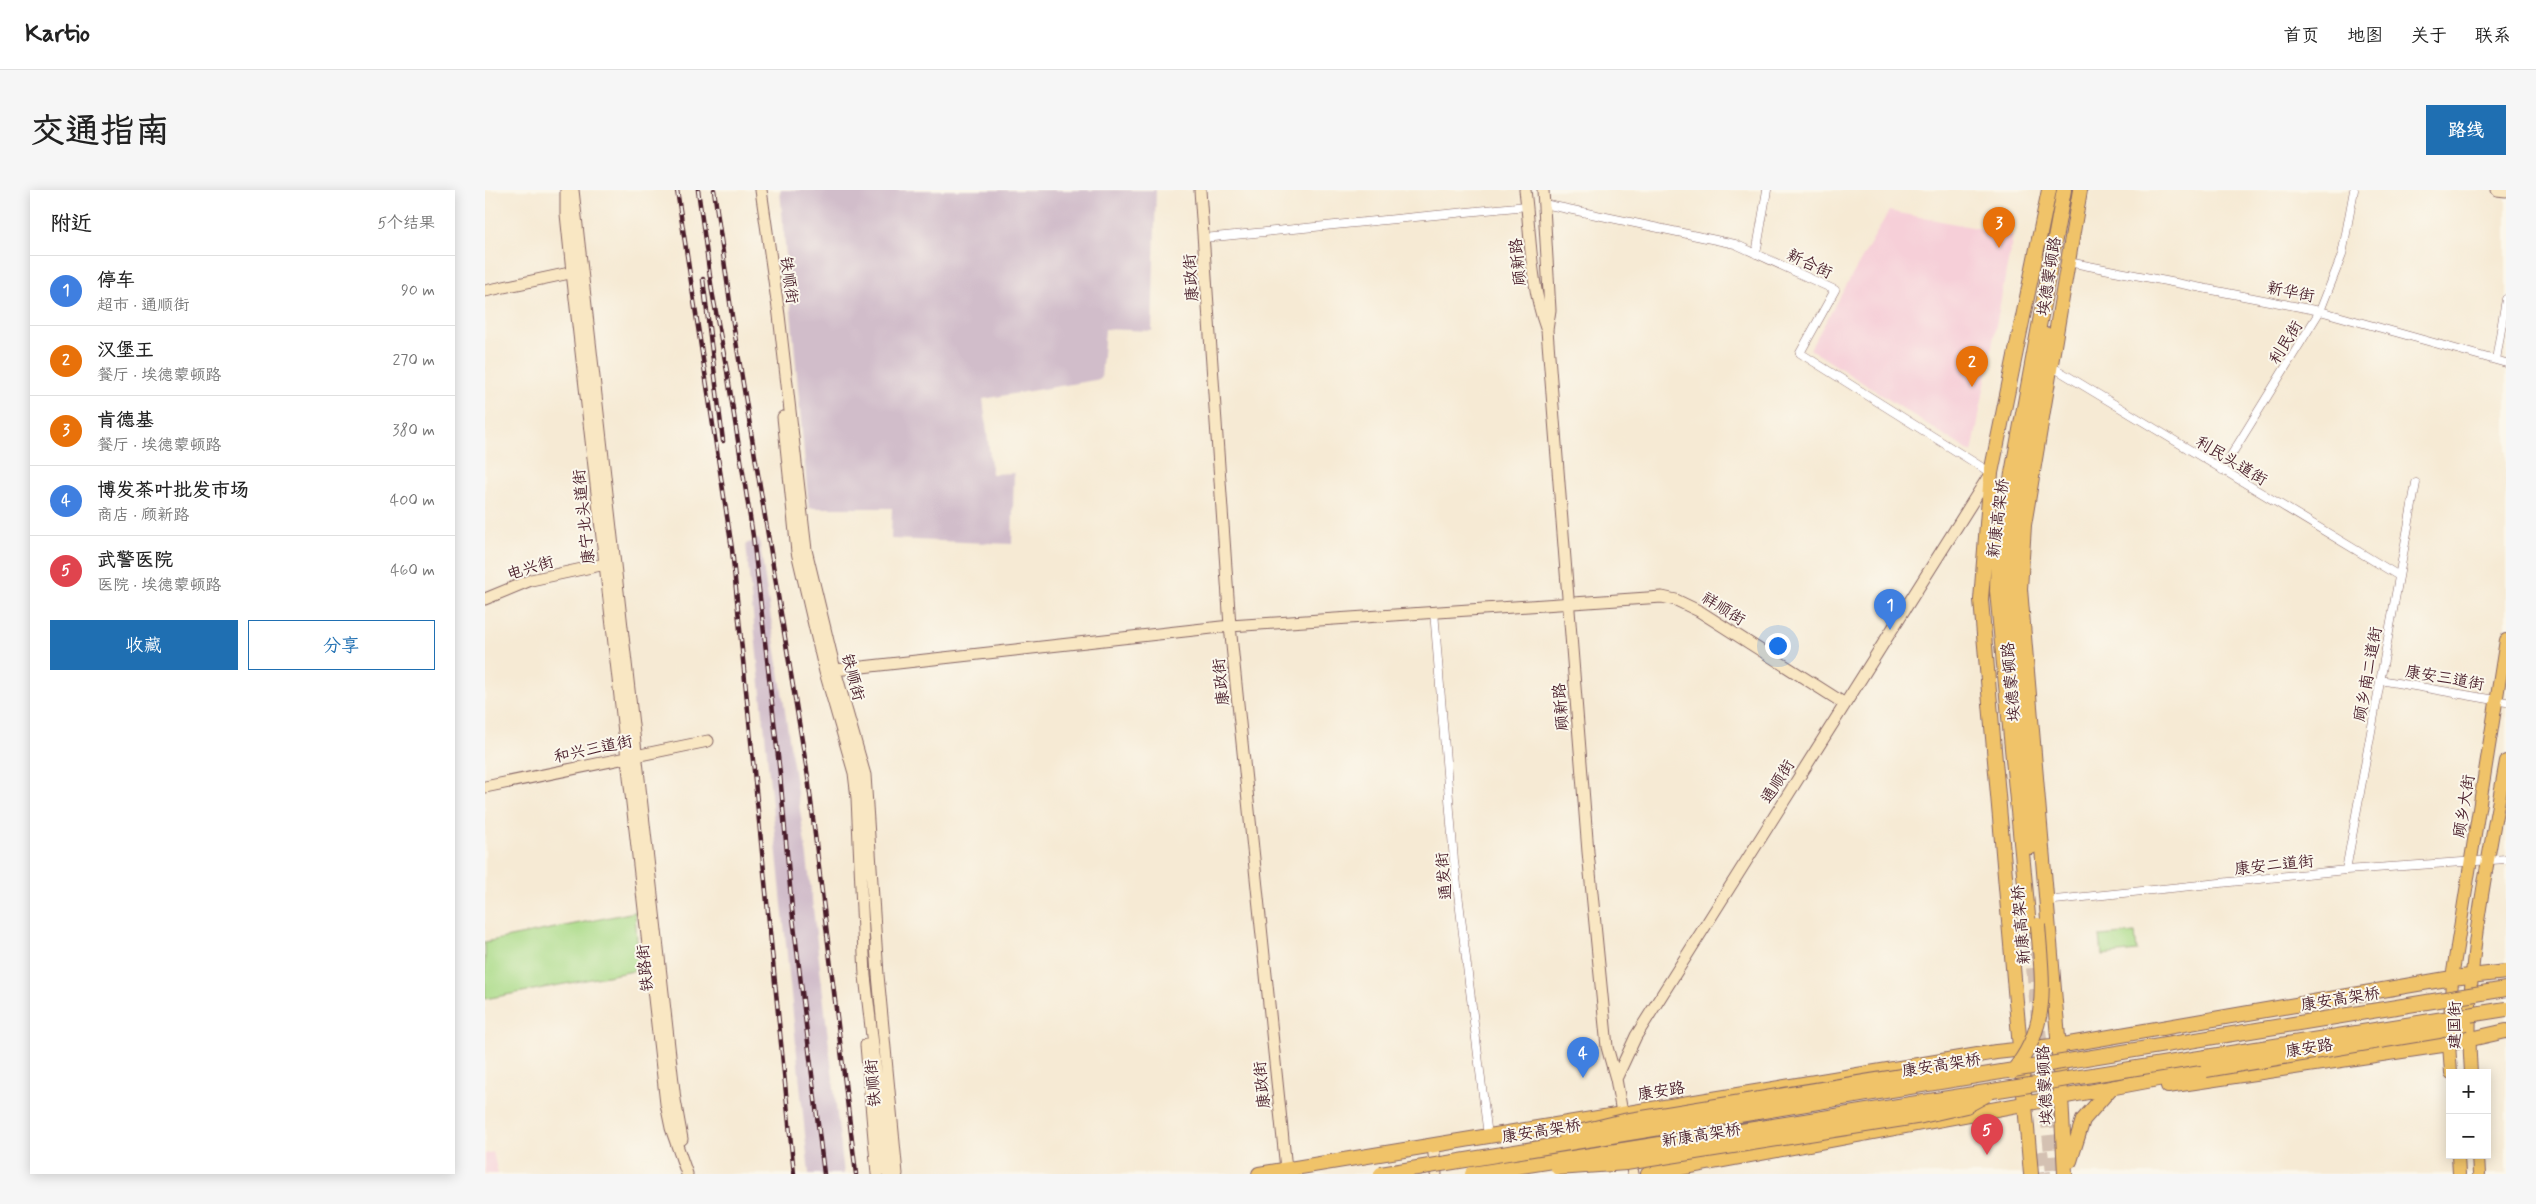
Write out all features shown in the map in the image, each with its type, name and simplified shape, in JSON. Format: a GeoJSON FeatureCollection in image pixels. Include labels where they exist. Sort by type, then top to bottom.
{"type":"FeatureCollection","features":[{"type":"Feature","properties":{"kind":"highway","name":"埃德蒙顿路"},"geometry":{"type":"LineString","coordinates":[[2031,1174],[1981,600],[1991,473],[2049,190]]}},
{"type":"Feature","properties":{"kind":"highway","name":"埃德蒙顿路"},"geometry":{"type":"LineString","coordinates":[[1985,560],[2024,926],[1997,591],[1997,550],[2064,190]]}},
{"type":"Feature","properties":{"kind":"highway"},"geometry":{"type":"LineString","coordinates":[[2065,261],[2069,190]]}},
{"type":"Feature","properties":{"kind":"highway","name":"埃德蒙顿路"},"geometry":{"type":"LineString","coordinates":[[2066,1174],[2063,1096],[2020,589],[2025,525],[2051,366],[2065,261],[2080,190]]}},
{"type":"Feature","properties":{"kind":"highway","name":"新康高架桥"},"geometry":{"type":"LineString","coordinates":[[1515,1174],[1547,1169],[1626,1163],[1952,1111],[1966,1106],[1990,1092],[2009,1075],[2025,1055],[2041,1015],[2043,989],[2009,593],[2009,557],[2019,481],[2065,261]]}},
{"type":"Feature","properties":{"kind":"highway"},"geometry":{"type":"LineString","coordinates":[[2069,1044],[2451,978],[2506,972]]}},
{"type":"Feature","properties":{"kind":"highway"},"geometry":{"type":"LineString","coordinates":[[2069,1044],[2107,1046],[2427,992],[2506,988]]}},
{"type":"Feature","properties":{"kind":"highway","name":"康安高架桥"},"geometry":{"type":"LineString","coordinates":[[1385,1173],[2506,988]]}},
{"type":"Feature","properties":{"kind":"highway","name":"康安路"},"geometry":{"type":"LineString","coordinates":[[1648,1174],[2206,1070],[2439,1031],[2506,1010]]}},
{"type":"Feature","properties":{"kind":"highway","name":"康安高架桥"},"geometry":{"type":"LineString","coordinates":[[1472,1174],[2506,1010]]}},
{"type":"Feature","properties":{"kind":"highway","name":"康安路"},"geometry":{"type":"LineString","coordinates":[[2114,1087],[2160,1087],[2449,1044],[2506,1031]]}},
{"type":"Feature","properties":{"kind":"highway","name":"康安路"},"geometry":{"type":"LineString","coordinates":[[1259,1174],[2017,1050],[2069,1044]]}},
{"type":"Feature","properties":{"kind":"highway"},"geometry":{"type":"LineString","coordinates":[[1385,1173],[1460,1154],[1543,1140],[1624,1121],[1969,1065],[2004,1057],[2017,1050]]}},
{"type":"Feature","properties":{"kind":"highway"},"geometry":{"type":"LineString","coordinates":[[2066,1174],[2080,1126],[2094,1104],[2114,1087]]}},
{"type":"Feature","properties":{"kind":"main road"},"geometry":{"type":"LineString","coordinates":[[566,190],[566,214],[576,271]]}},
{"type":"Feature","properties":{"kind":"main road"},"geometry":{"type":"LineString","coordinates":[[573,190],[576,271]]}},
{"type":"Feature","properties":{"kind":"main road","name":"铁顺街"},"geometry":{"type":"LineString","coordinates":[[753,190],[773,318],[797,552],[825,672],[856,789],[865,976],[888,1174]]}},
{"type":"Feature","properties":{"kind":"main road","name":"铁顺街"},"geometry":{"type":"LineString","coordinates":[[761,190],[779,315],[806,550],[835,670],[865,775],[878,975],[897,1174]]}},
{"type":"Feature","properties":{"kind":"main road","name":"康政街"},"geometry":{"type":"LineString","coordinates":[[1200,190],[1230,626],[1287,1170]]}},
{"type":"Feature","properties":{"kind":"main road","name":"顾新路"},"geometry":{"type":"LineString","coordinates":[[1525,190],[1535,287],[1539,309],[1547,330]]}},
{"type":"Feature","properties":{"kind":"main road","name":"顾新路"},"geometry":{"type":"LineString","coordinates":[[1543,190],[1550,310],[1547,330],[1568,604],[1607,1047],[1616,1079]]}},
{"type":"Feature","properties":{"kind":"main road"},"geometry":{"type":"LineString","coordinates":[[2497,190],[2506,192]]}},
{"type":"Feature","properties":{"kind":"main road"},"geometry":{"type":"LineString","coordinates":[[485,291],[576,271]]}},
{"type":"Feature","properties":{"kind":"main road","name":"康宁北头道街"},"geometry":{"type":"LineString","coordinates":[[576,271],[632,757]]}},
{"type":"Feature","properties":{"kind":"main road","name":"通顺街"},"geometry":{"type":"LineString","coordinates":[[1616,1079],[1636,1036],[1991,473]]}},
{"type":"Feature","properties":{"kind":"main road","name":"电兴街"},"geometry":{"type":"LineString","coordinates":[[485,599],[531,580],[609,563]]}},
{"type":"Feature","properties":{"kind":"main road","name":"祥顺街"},"geometry":{"type":"LineString","coordinates":[[835,670],[1230,626],[1661,597],[1676,600],[1699,611],[1845,704]]}},
{"type":"Feature","properties":{"kind":"main road","name":"顾乡大街"},"geometry":{"type":"LineString","coordinates":[[2451,978],[2470,863],[2501,701],[2506,640]]}},
{"type":"Feature","properties":{"kind":"main road","name":"和兴三道街"},"geometry":{"type":"LineString","coordinates":[[485,788],[708,741]]}},
{"type":"Feature","properties":{"kind":"main road","name":"铁路街"},"geometry":{"type":"LineString","coordinates":[[632,757],[666,1104],[671,1128],[687,1174]]}},
{"type":"Feature","properties":{"kind":"main road","name":"铁路街"},"geometry":{"type":"LineString","coordinates":[[632,757],[678,1126],[693,1174]]}},
{"type":"Feature","properties":{"kind":"main road"},"geometry":{"type":"LineString","coordinates":[[2471,977],[2506,761]]}},
{"type":"Feature","properties":{"kind":"main road"},"geometry":{"type":"LineString","coordinates":[[878,975],[885,994],[903,1174]]}},
{"type":"Feature","properties":{"kind":"main road"},"geometry":{"type":"LineString","coordinates":[[865,976],[862,999],[877,1174]]}},
{"type":"Feature","properties":{"kind":"main road","name":"建国街"},"geometry":{"type":"LineString","coordinates":[[2471,977],[2469,1040],[2471,1069]]}},
{"type":"Feature","properties":{"kind":"main road","name":"建国街"},"geometry":{"type":"LineString","coordinates":[[2451,978],[2449,1044],[2451,1069]]}},
{"type":"Feature","properties":{"kind":"main road"},"geometry":{"type":"LineString","coordinates":[[1616,1079],[1633,1174]]}},
{"type":"Feature","properties":{"kind":"main road"},"geometry":{"type":"LineString","coordinates":[[1433,1145],[1436,1174]]}},
{"type":"Feature","properties":{"kind":"main road"},"geometry":{"type":"LineString","coordinates":[[2457,1159],[2459,1174]]}},
{"type":"Feature","properties":{"kind":"main road"},"geometry":{"type":"LineString","coordinates":[[2478,1159],[2479,1174]]}},
{"type":"Feature","properties":{"kind":"street"},"geometry":{"type":"LineString","coordinates":[[1756,254],[1767,190]]}},
{"type":"Feature","properties":{"kind":"street","name":"利民街"},"geometry":{"type":"LineString","coordinates":[[2222,470],[2320,311],[2342,255],[2354,190]]}},
{"type":"Feature","properties":{"kind":"street","name":"新合街"},"geometry":{"type":"LineString","coordinates":[[1544,204],[1735,244],[1835,290],[1800,353],[1991,473]]}},
{"type":"Feature","properties":{"kind":"street"},"geometry":{"type":"LineString","coordinates":[[1204,238],[1527,206]]}},
{"type":"Feature","properties":{"kind":"street","name":"新华街"},"geometry":{"type":"LineString","coordinates":[[2065,261],[2320,311],[2506,363]]}},
{"type":"Feature","properties":{"kind":"street"},"geometry":{"type":"LineString","coordinates":[[2496,360],[2506,299]]}},
{"type":"Feature","properties":{"kind":"street","name":"利民头道街"},"geometry":{"type":"LineString","coordinates":[[2051,366],[2399,576]]}},
{"type":"Feature","properties":{"kind":"street","name":"顾乡南二道街"},"geometry":{"type":"LineString","coordinates":[[2345,870],[2416,483]]}},
{"type":"Feature","properties":{"kind":"street","name":"通发街"},"geometry":{"type":"LineString","coordinates":[[1434,612],[1455,861],[1488,1136]]}},
{"type":"Feature","properties":{"kind":"street","name":"康安三道街"},"geometry":{"type":"LineString","coordinates":[[2380,680],[2501,701]]}},
{"type":"Feature","properties":{"kind":"street","name":"康安二道街"},"geometry":{"type":"LineString","coordinates":[[2045,901],[2345,870],[2470,863],[2506,859]]}},
{"type":"Feature","properties":{"kind":"shaded area"},"geometry":{"type":"Polygon","coordinates":[[[780,190],[1156,190],[1152,331],[1105,329],[1101,379],[983,399],[992,474],[1014,473],[1012,544],[891,539],[892,508],[809,508],[780,190]]]}},
{"type":"Feature","properties":{"kind":"shaded area"},"geometry":{"type":"Polygon","coordinates":[[[1889,211],[2013,235],[1972,453],[1810,349],[1889,211]]]}},
{"type":"Feature","properties":{"kind":"shaded area"},"geometry":{"type":"Polygon","coordinates":[[[759,539],[807,857],[844,1174],[809,1174],[746,544],[759,539]]]}},
{"type":"Feature","properties":{"kind":"shaded area"},"geometry":{"type":"Polygon","coordinates":[[[493,1152],[498,1174],[485,1174],[485,1154],[493,1152]]]}},
{"type":"Feature","properties":{"kind":"green space"},"geometry":{"type":"Polygon","coordinates":[[[635,912],[639,970],[485,999],[485,942],[635,912]]]}},
{"type":"Feature","properties":{"kind":"green space"},"geometry":{"type":"Polygon","coordinates":[[[2135,933],[2137,951],[2102,955],[2100,936],[2135,933]]]}},
{"type":"Feature","properties":{"kind":"tunnel"},"geometry":{"type":"LineString","coordinates":[[2029,926],[2053,1174]]}},
{"type":"Feature","properties":{"kind":"tunnel"},"geometry":{"type":"LineString","coordinates":[[2041,1151],[2044,1174]]}},
{"type":"Feature","properties":{"kind":"railway"},"geometry":{"type":"LineString","coordinates":[[677,190],[732,549],[794,1174]]}},
{"type":"Feature","properties":{"kind":"railway"},"geometry":{"type":"LineString","coordinates":[[698,190],[712,291],[727,371],[753,536],[780,774],[792,909],[824,1174]]}},
{"type":"Feature","properties":{"kind":"railway"},"geometry":{"type":"LineString","coordinates":[[714,190],[733,323],[808,777],[856,1174]]}},
{"type":"Feature","properties":{"kind":"railway"},"geometry":{"type":"LineString","coordinates":[[703,279],[723,441]]}},
{"type":"Feature","properties":{"kind":"place","name":"肯德基"},"geometry":{"type":"Point","coordinates":[1999,248]}},
{"type":"Feature","properties":{"kind":"place","name":"汉堡王"},"geometry":{"type":"Point","coordinates":[1972,387]}},
{"type":"Feature","properties":{"kind":"place","name":"停车"},"geometry":{"type":"Point","coordinates":[1890,630]}},
{"type":"Feature","properties":{"kind":"place","name":"博发茶叶批发市场"},"geometry":{"type":"Point","coordinates":[1583,1078]}},
{"type":"Feature","properties":{"kind":"place","name":"武警医院"},"geometry":{"type":"Point","coordinates":[1987,1155]}}]}
